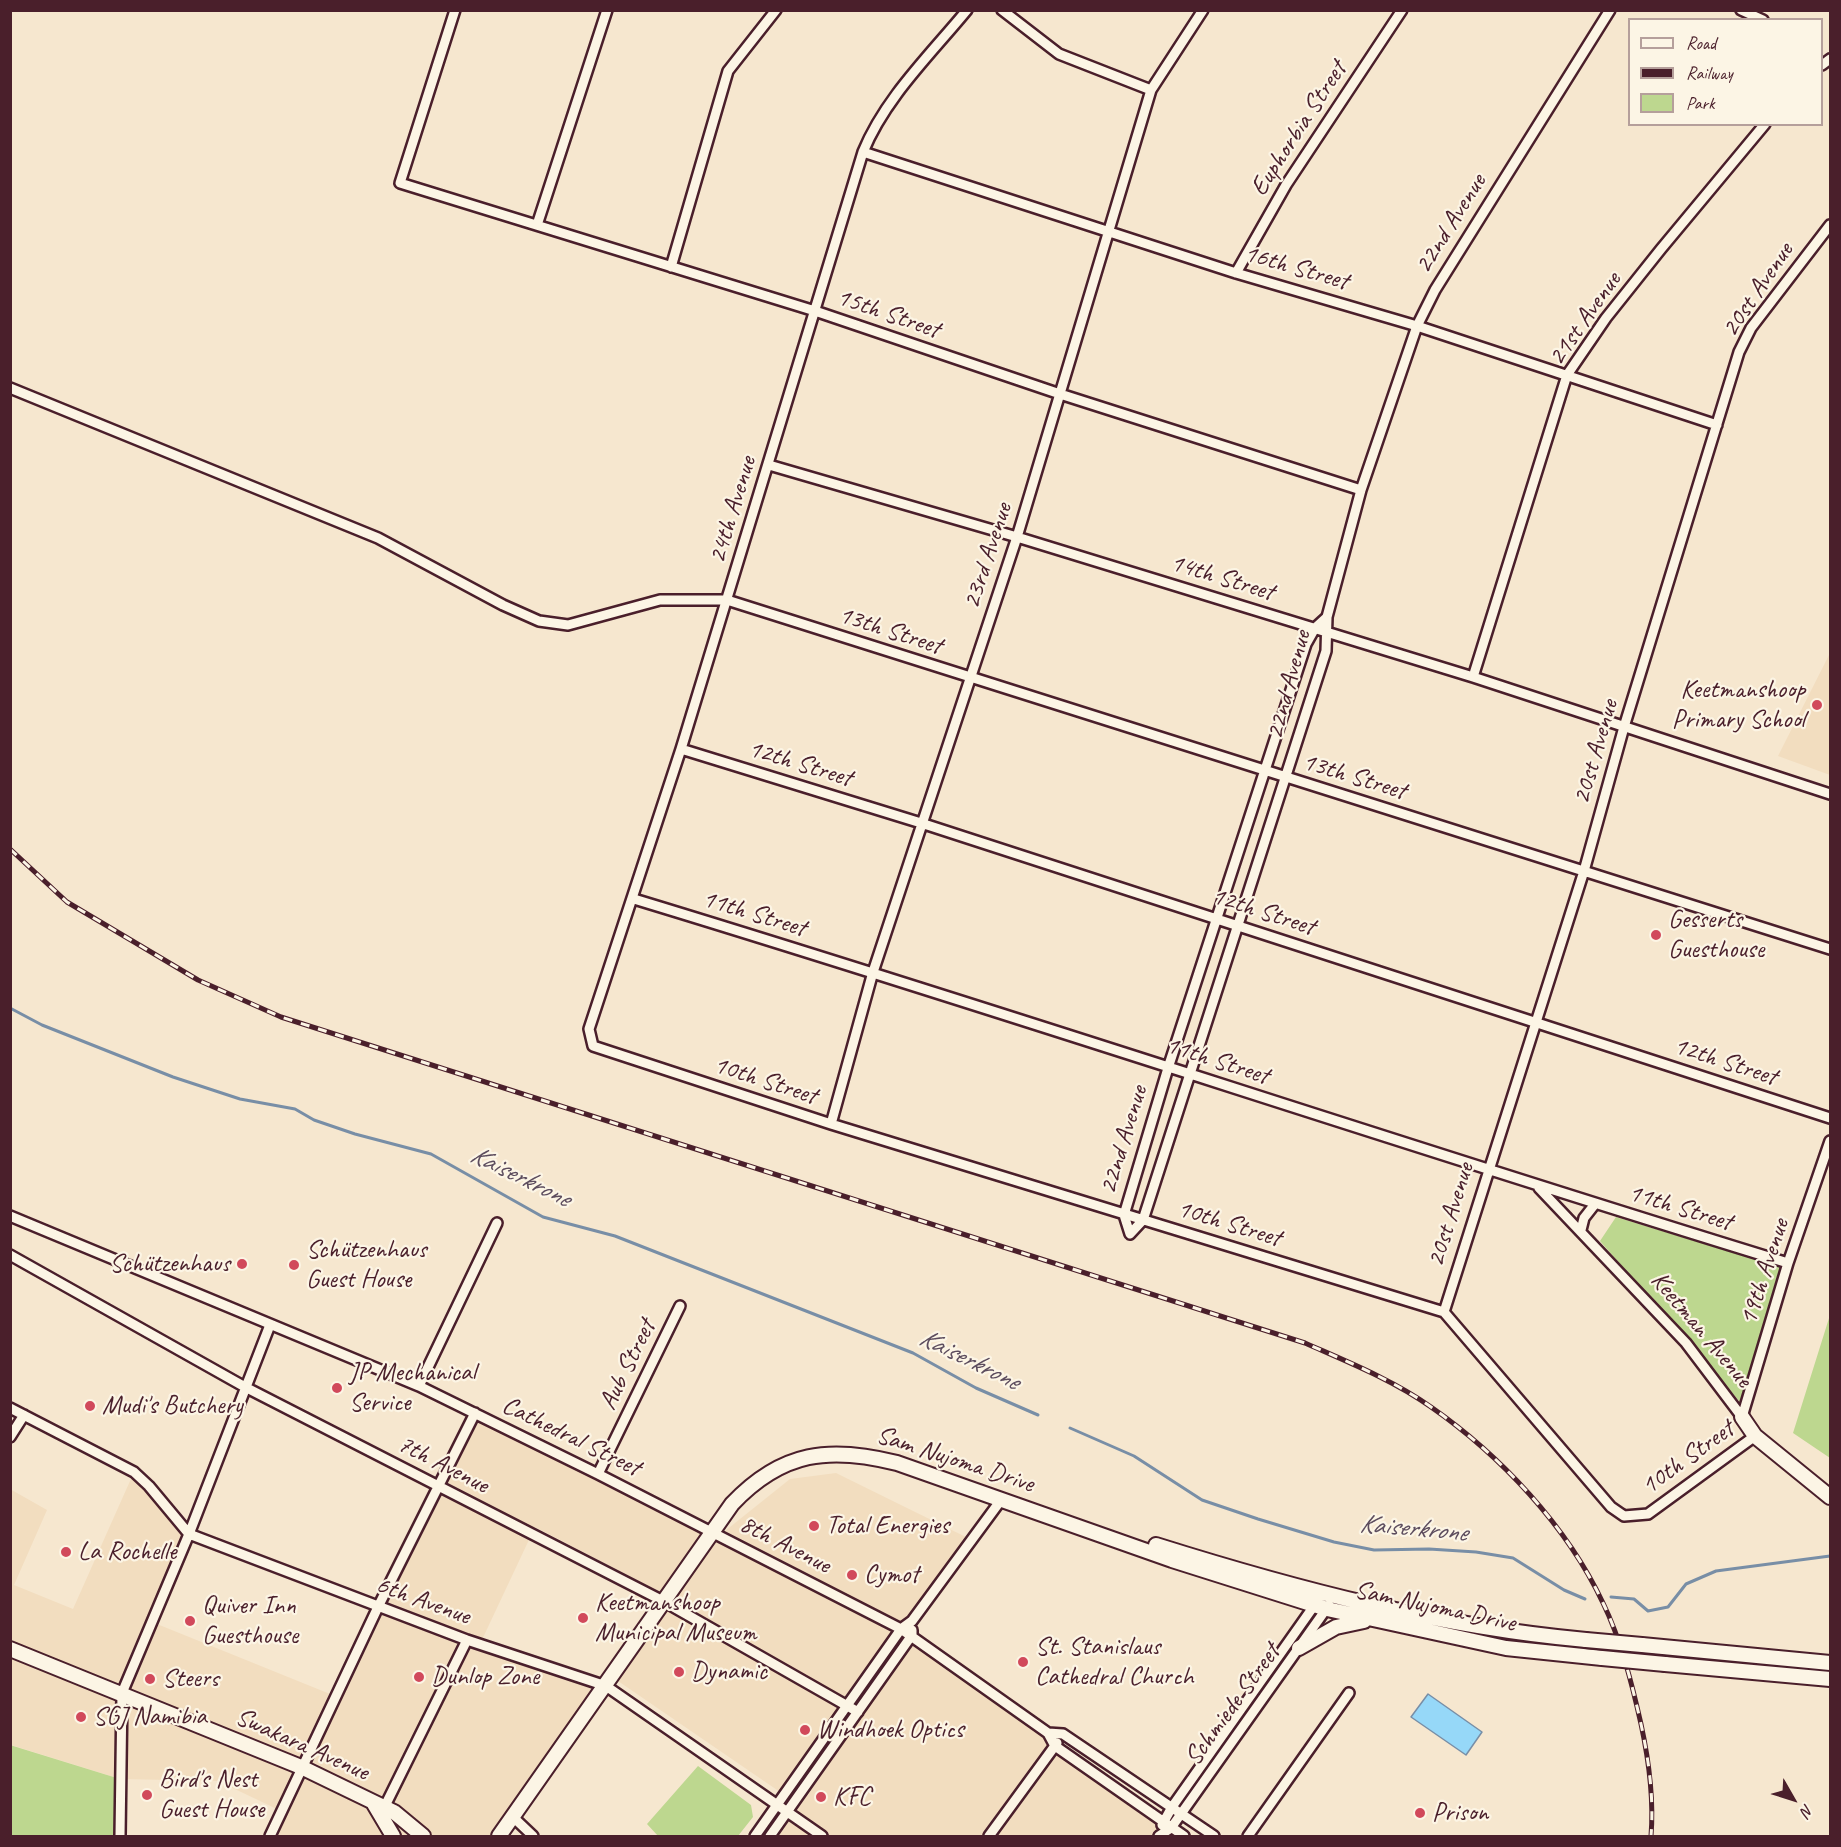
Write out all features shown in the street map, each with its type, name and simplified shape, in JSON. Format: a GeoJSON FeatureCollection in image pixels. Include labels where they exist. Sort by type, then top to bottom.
{"type":"FeatureCollection","features":[{"type":"Feature","properties":{"kind":"main road","name":"Keetman Avenue"},"geometry":{"type":"LineString","coordinates":[[1742,1418],[1755,1436],[1830,1497]]}},
{"type":"Feature","properties":{"kind":"main road","name":"Sam Nujoma Drive"},"geometry":{"type":"LineString","coordinates":[[500,1836],[732,1504],[759,1480],[790,1462],[815,1455],[859,1453],[897,1463],[1172,1560],[1372,1621],[1506,1648],[1830,1679]]}},
{"type":"Feature","properties":{"kind":"main road","name":"Sam Nujoma Drive"},"geometry":{"type":"LineString","coordinates":[[1044,1514],[1063,1517],[1328,1594],[1501,1631],[1830,1663]]}},
{"type":"Feature","properties":{"kind":"main road"},"geometry":{"type":"LineString","coordinates":[[1299,1648],[1336,1627],[1372,1621]]}},
{"type":"Feature","properties":{"kind":"main road","name":"Swakara Avenue"},"geometry":{"type":"LineString","coordinates":[[10,1649],[301,1767],[379,1809],[394,1812],[423,1836]]}},
{"type":"Feature","properties":{"kind":"main road","name":"Swakara Avenue"},"geometry":{"type":"LineString","coordinates":[[379,1809],[393,1836]]}},
{"type":"Feature","properties":{"kind":"street","name":"15th Street"},"geometry":{"type":"LineString","coordinates":[[455,10],[400,183],[815,311],[1060,394],[1361,490]]}},
{"type":"Feature","properties":{"kind":"street"},"geometry":{"type":"LineString","coordinates":[[537,225],[607,10]]}},
{"type":"Feature","properties":{"kind":"street"},"geometry":{"type":"LineString","coordinates":[[671,267],[728,71],[776,10]]}},
{"type":"Feature","properties":{"kind":"street","name":"24th Avenue"},"geometry":{"type":"LineString","coordinates":[[593,1046],[589,1029],[634,899],[728,600],[863,152],[873,128],[894,99],[967,10]]}},
{"type":"Feature","properties":{"kind":"street"},"geometry":{"type":"LineString","coordinates":[[1002,10],[1059,54],[1151,90]]}},
{"type":"Feature","properties":{"kind":"street","name":"23rd Avenue"},"geometry":{"type":"LineString","coordinates":[[831,1124],[873,972],[1017,537],[1151,90],[1203,10]]}},
{"type":"Feature","properties":{"kind":"street","name":"Euphorbia Street"},"geometry":{"type":"LineString","coordinates":[[1236,273],[1286,185],[1402,10]]}},
{"type":"Feature","properties":{"kind":"street","name":"22nd Avenue"},"geometry":{"type":"LineString","coordinates":[[1327,617],[1315,628],[1306,644],[1168,1068],[1124,1215],[1130,1234],[1143,1220],[1326,651],[1327,617],[1361,490],[1417,326],[1435,290],[1610,10]]}},
{"type":"Feature","properties":{"kind":"street"},"geometry":{"type":"LineString","coordinates":[[1741,10],[1759,18]]}},
{"type":"Feature","properties":{"kind":"street","name":"21st Avenue"},"geometry":{"type":"LineString","coordinates":[[1473,677],[1568,375],[1582,351],[1654,257],[1763,126]]}},
{"type":"Feature","properties":{"kind":"street","name":"16th Street"},"geometry":{"type":"LineString","coordinates":[[863,152],[1236,273],[1417,326],[1717,425]]}},
{"type":"Feature","properties":{"kind":"street","name":"20st Avenue"},"geometry":{"type":"LineString","coordinates":[[1444,1312],[1487,1168],[1584,871],[1624,727],[1739,352],[1751,328],[1830,225]]}},
{"type":"Feature","properties":{"kind":"street","name":"13th Street"},"geometry":{"type":"LineString","coordinates":[[10,388],[378,538],[494,600],[539,621],[568,625],[660,600],[728,600],[969,679],[1830,948]]}},
{"type":"Feature","properties":{"kind":"street","name":"14th Street"},"geometry":{"type":"LineString","coordinates":[[770,465],[1017,537],[1473,677],[1830,794]]}},
{"type":"Feature","properties":{"kind":"street","name":"12th Street"},"geometry":{"type":"LineString","coordinates":[[681,749],[921,823],[1830,1118]]}},
{"type":"Feature","properties":{"kind":"street","name":"11th Street"},"geometry":{"type":"LineString","coordinates":[[634,899],[873,972],[1188,1075],[1487,1168],[1539,1188],[1788,1263]]}},
{"type":"Feature","properties":{"kind":"street","name":"10th Street"},"geometry":{"type":"LineString","coordinates":[[593,1046],[831,1124],[1444,1312],[1611,1507],[1624,1516],[1634,1518],[1648,1514],[1755,1436]]}},
{"type":"Feature","properties":{"kind":"street","name":"19th Avenue"},"geometry":{"type":"LineString","coordinates":[[1742,1418],[1788,1263],[1830,1141]]}},
{"type":"Feature","properties":{"kind":"street","name":"Keetman Avenue"},"geometry":{"type":"LineString","coordinates":[[1539,1188],[1686,1343],[1742,1418]]}},
{"type":"Feature","properties":{"kind":"street"},"geometry":{"type":"LineString","coordinates":[[1581,1230],[1584,1218],[1595,1204]]}},
{"type":"Feature","properties":{"kind":"street","name":"Cathedral Street"},"geometry":{"type":"LineString","coordinates":[[10,1216],[419,1386],[713,1532]]}},
{"type":"Feature","properties":{"kind":"street"},"geometry":{"type":"LineString","coordinates":[[419,1386],[497,1222]]}},
{"type":"Feature","properties":{"kind":"street","name":"7th Avenue"},"geometry":{"type":"LineString","coordinates":[[10,1255],[245,1387],[663,1601],[858,1712]]}},
{"type":"Feature","properties":{"kind":"street","name":"Aub Street"},"geometry":{"type":"LineString","coordinates":[[598,1474],[680,1306]]}},
{"type":"Feature","properties":{"kind":"street"},"geometry":{"type":"LineString","coordinates":[[120,1836],[122,1693],[189,1534],[270,1325]]}},
{"type":"Feature","properties":{"kind":"street","name":"6th Avenue"},"geometry":{"type":"LineString","coordinates":[[10,1408],[134,1472],[149,1486],[189,1534],[467,1640],[606,1686],[822,1836]]}},
{"type":"Feature","properties":{"kind":"street"},"geometry":{"type":"LineString","coordinates":[[270,1836],[378,1607],[475,1413]]}},
{"type":"Feature","properties":{"kind":"street"},"geometry":{"type":"LineString","coordinates":[[10,1437],[24,1415]]}},
{"type":"Feature","properties":{"kind":"street"},"geometry":{"type":"LineString","coordinates":[[755,1836],[901,1629],[912,1621],[1001,1500]]}},
{"type":"Feature","properties":{"kind":"street","name":"8th Avenue"},"geometry":{"type":"LineString","coordinates":[[713,1532],[912,1635],[1048,1733],[1055,1746],[1184,1836]]}},
{"type":"Feature","properties":{"kind":"street","name":"Schmiede Street"},"geometry":{"type":"LineString","coordinates":[[1160,1835],[1171,1828],[1182,1814],[1299,1648],[1328,1594]]}},
{"type":"Feature","properties":{"kind":"street","name":"Schmiede Street"},"geometry":{"type":"LineString","coordinates":[[1160,1835],[1162,1821],[1321,1607]]}},
{"type":"Feature","properties":{"kind":"street"},"geometry":{"type":"LineString","coordinates":[[770,1836],[912,1635],[912,1621]]}},
{"type":"Feature","properties":{"kind":"street"},"geometry":{"type":"LineString","coordinates":[[379,1809],[467,1640]]}},
{"type":"Feature","properties":{"kind":"street"},"geometry":{"type":"LineString","coordinates":[[1248,1836],[1349,1693]]}},
{"type":"Feature","properties":{"kind":"street"},"geometry":{"type":"LineString","coordinates":[[1048,1733],[1063,1734],[1214,1836]]}},
{"type":"Feature","properties":{"kind":"street"},"geometry":{"type":"LineString","coordinates":[[989,1836],[1063,1734]]}},
{"type":"Feature","properties":{"kind":"street"},"geometry":{"type":"LineString","coordinates":[[513,1817],[533,1836]]}},
{"type":"Feature","properties":{"kind":"shaded area","name":"Keetmanshoop Primary School"},"geometry":{"type":"Polygon","coordinates":[[[1830,653],[1830,775],[1778,756],[1830,653]]]}},
{"type":"Feature","properties":{"kind":"shaded area"},"geometry":{"type":"Polygon","coordinates":[[[475,1413],[720,1535],[790,1479],[836,1473],[972,1540],[901,1628],[1048,1733],[1055,1746],[1184,1836],[778,1836],[799,1805],[618,1681],[673,1599],[535,1527],[480,1644],[606,1686],[499,1836],[270,1836],[281,1811],[218,1781],[120,1779],[11,1745],[10,1489],[47,1510],[14,1585],[73,1609],[134,1472],[189,1534],[152,1622],[335,1696],[475,1413]]]}},
{"type":"Feature","properties":{"kind":"green space"},"geometry":{"type":"Polygon","coordinates":[[[1616,1217],[1780,1267],[1740,1402],[1600,1241],[1616,1217]]]}},
{"type":"Feature","properties":{"kind":"green space"},"geometry":{"type":"Polygon","coordinates":[[[1830,1315],[1830,1458],[1793,1433],[1830,1315]]]}},
{"type":"Feature","properties":{"kind":"green space"},"geometry":{"type":"Polygon","coordinates":[[[10,1745],[120,1779],[120,1836],[11,1836],[10,1745]]]}},
{"type":"Feature","properties":{"kind":"green space"},"geometry":{"type":"Polygon","coordinates":[[[698,1766],[751,1805],[753,1817],[738,1836],[658,1836],[647,1824],[698,1766]]]}},
{"type":"Feature","properties":{"kind":"water"},"geometry":{"type":"Polygon","coordinates":[[[1428,1694],[1482,1732],[1466,1755],[1411,1717],[1428,1694]]]}},
{"type":"Feature","properties":{"kind":"waterway","name":"Kaiserkrone"},"geometry":{"type":"LineString","coordinates":[[10,1008],[42,1025],[173,1077],[240,1099],[295,1109],[314,1120],[355,1134],[431,1154],[543,1217],[615,1236],[913,1353],[976,1388],[1038,1415]]}},
{"type":"Feature","properties":{"kind":"waterway","name":"Kaiserkrone"},"geometry":{"type":"LineString","coordinates":[[1070,1428],[1134,1456],[1202,1500],[1258,1519],[1334,1542],[1374,1550],[1429,1549],[1476,1552],[1513,1558],[1564,1590],[1585,1599]]}},
{"type":"Feature","properties":{"kind":"waterway","name":"Kaiserkrone"},"geometry":{"type":"LineString","coordinates":[[1611,1597],[1634,1599],[1648,1611],[1668,1607],[1686,1584],[1716,1571],[1830,1556]]}},
{"type":"Feature","properties":{"kind":"railway"},"geometry":{"type":"LineString","coordinates":[[10,849],[67,902],[198,980],[281,1017],[1305,1343],[1370,1372],[1416,1397],[1457,1426],[1506,1470],[1551,1520],[1588,1574],[1615,1632],[1638,1709],[1650,1780],[1651,1836]]}},
{"type":"Feature","properties":{"kind":"place","name":"Keetmanshoop Primary School"},"geometry":{"type":"Point","coordinates":[1817,705]}},
{"type":"Feature","properties":{"kind":"place","name":"Gesserts Guesthouse"},"geometry":{"type":"Point","coordinates":[1656,935]}},
{"type":"Feature","properties":{"kind":"place","name":"Schützenhaus"},"geometry":{"type":"Point","coordinates":[242,1264]}},
{"type":"Feature","properties":{"kind":"place","name":"Schützenhaus Guest House"},"geometry":{"type":"Point","coordinates":[294,1265]}},
{"type":"Feature","properties":{"kind":"place","name":"JP Mechanical Service"},"geometry":{"type":"Point","coordinates":[337,1388]}},
{"type":"Feature","properties":{"kind":"place","name":"Mudi's Butchery"},"geometry":{"type":"Point","coordinates":[90,1406]}},
{"type":"Feature","properties":{"kind":"place","name":"Total Energies"},"geometry":{"type":"Point","coordinates":[814,1526]}},
{"type":"Feature","properties":{"kind":"place","name":"La Rochelle"},"geometry":{"type":"Point","coordinates":[66,1552]}},
{"type":"Feature","properties":{"kind":"place","name":"Cymot"},"geometry":{"type":"Point","coordinates":[852,1575]}},
{"type":"Feature","properties":{"kind":"place","name":"Keetmanshoop Municipal Museum"},"geometry":{"type":"Point","coordinates":[583,1618]}},
{"type":"Feature","properties":{"kind":"place","name":"Quiver Inn Guesthouse"},"geometry":{"type":"Point","coordinates":[190,1621]}},
{"type":"Feature","properties":{"kind":"place","name":"St. Stanislaus Cathedral Church"},"geometry":{"type":"Point","coordinates":[1023,1662]}},
{"type":"Feature","properties":{"kind":"place","name":"Dynamic"},"geometry":{"type":"Point","coordinates":[679,1672]}},
{"type":"Feature","properties":{"kind":"place","name":"Dunlop Zone"},"geometry":{"type":"Point","coordinates":[419,1677]}},
{"type":"Feature","properties":{"kind":"place","name":"Steers"},"geometry":{"type":"Point","coordinates":[150,1679]}},
{"type":"Feature","properties":{"kind":"place","name":"SGJ Namibia"},"geometry":{"type":"Point","coordinates":[81,1717]}},
{"type":"Feature","properties":{"kind":"place","name":"Windhoek Optics"},"geometry":{"type":"Point","coordinates":[805,1730]}},
{"type":"Feature","properties":{"kind":"place","name":"Bird's Nest Guest House"},"geometry":{"type":"Point","coordinates":[147,1795]}},
{"type":"Feature","properties":{"kind":"place","name":"KFC"},"geometry":{"type":"Point","coordinates":[821,1797]}},
{"type":"Feature","properties":{"kind":"place","name":"Prison"},"geometry":{"type":"Point","coordinates":[1420,1813]}}]}
